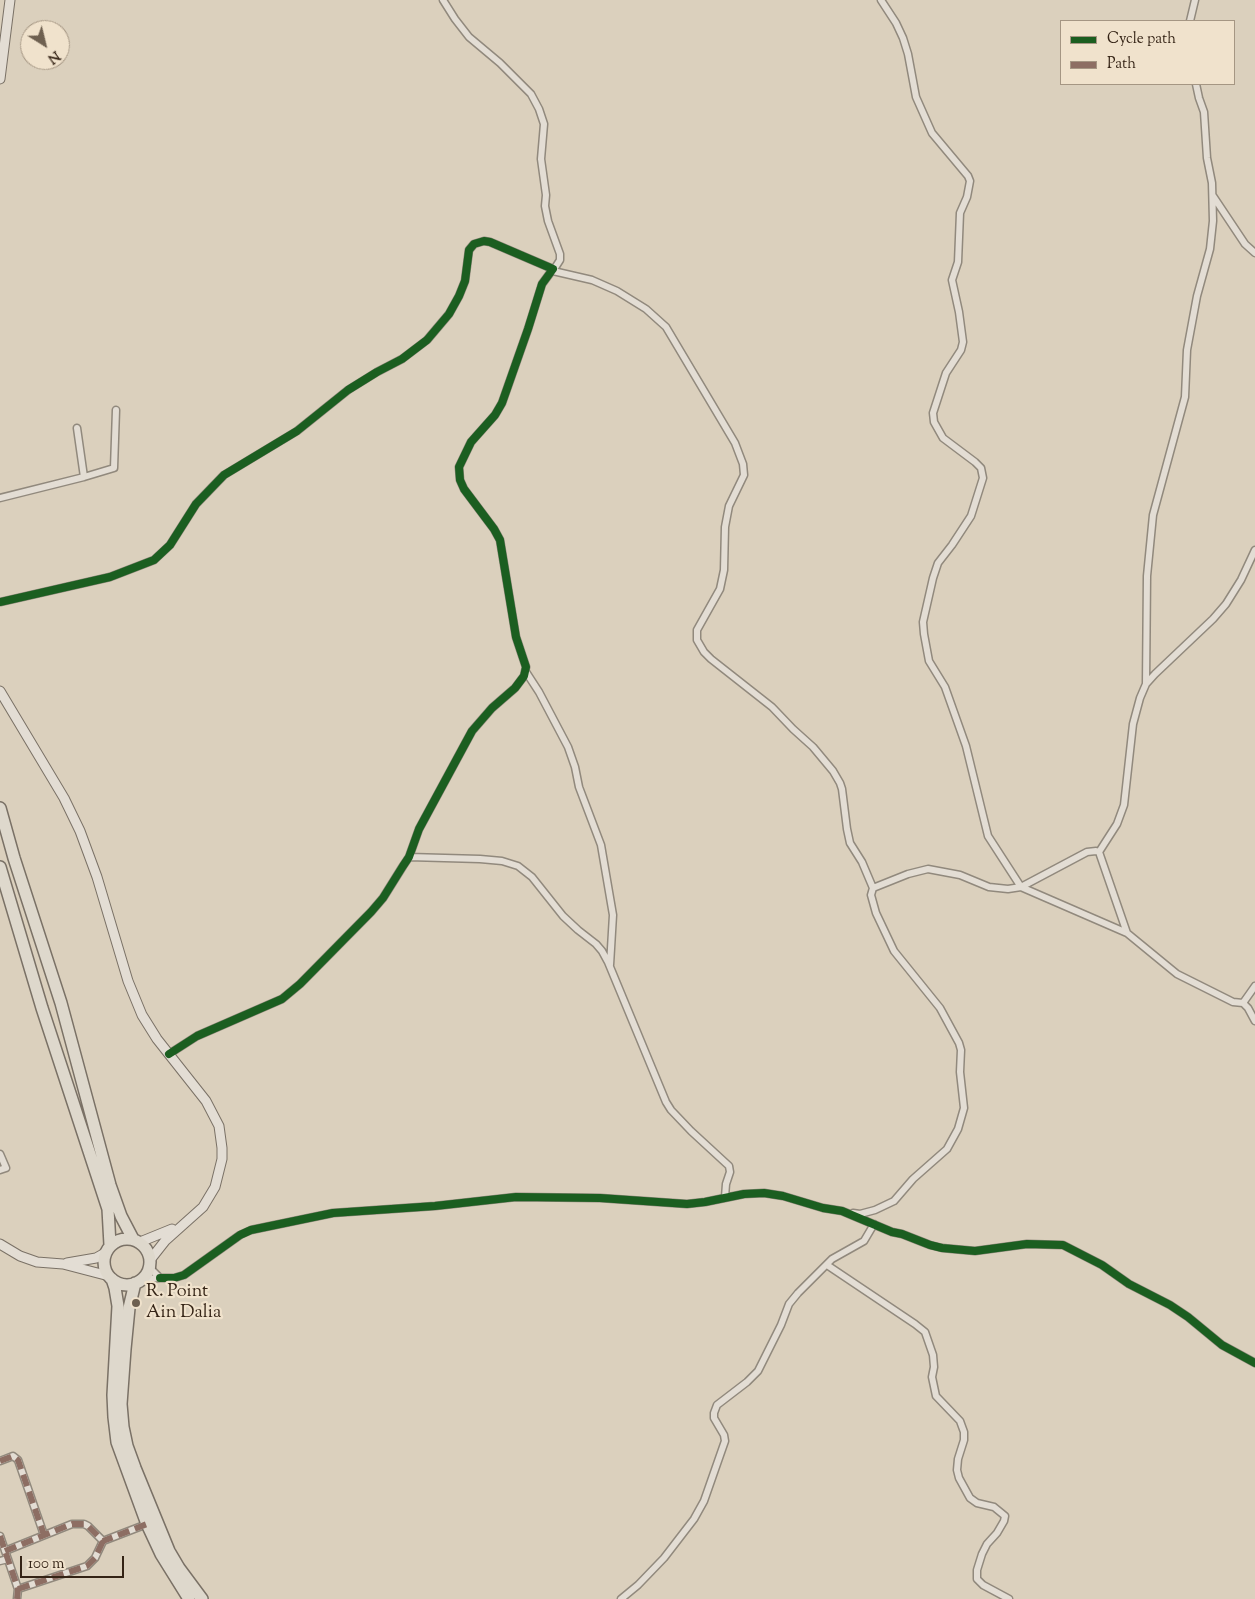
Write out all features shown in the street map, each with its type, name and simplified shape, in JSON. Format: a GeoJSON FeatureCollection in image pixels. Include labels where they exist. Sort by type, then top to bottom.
{"type":"FeatureCollection","features":[{"type":"Feature","properties":{"kind":"highway"},"geometry":{"type":"LineString","coordinates":[[0,808],[14,858],[61,1003],[110,1185],[121,1216],[136,1241]]}},
{"type":"Feature","properties":{"kind":"highway"},"geometry":{"type":"LineString","coordinates":[[0,867],[42,1008],[108,1209],[108,1249],[104,1264],[117,1297],[118,1306],[113,1395],[117,1442],[147,1524],[165,1561],[189,1599]]}},
{"type":"Feature","properties":{"kind":"highway"},"geometry":{"type":"LineString","coordinates":[[108,1249],[117,1240],[125,1238],[136,1241],[145,1247],[150,1264],[146,1274],[138,1281],[127,1285],[110,1278]]}},
{"type":"Feature","properties":{"kind":"highway"},"geometry":{"type":"LineString","coordinates":[[138,1281],[129,1308],[120,1404],[123,1427],[135,1468],[169,1551],[202,1599]]}},
{"type":"Feature","properties":{"kind":"street"},"geometry":{"type":"LineString","coordinates":[[0,79],[10,0]]}},
{"type":"Feature","properties":{"kind":"street"},"geometry":{"type":"LineString","coordinates":[[443,0],[455,20],[469,37],[500,63],[531,94],[544,124],[541,159],[546,195],[545,206],[548,221],[560,254],[560,260],[542,284],[502,403],[471,442],[459,468],[460,480],[464,489],[500,540],[516,637],[526,672],[539,692],[568,747],[575,766],[579,787],[601,844],[612,915],[610,968]]}},
{"type":"Feature","properties":{"kind":"street"},"geometry":{"type":"LineString","coordinates":[[881,0],[903,38],[916,97],[932,133],[968,176],[970,181],[967,198],[960,213],[958,262],[952,280],[963,342],[961,350],[946,373],[934,413],[934,422],[943,438],[981,468],[982,478],[971,516],[938,563],[932,578],[925,612],[924,634],[929,661],[945,687],[966,746],[988,836],[1021,888],[1127,933],[1177,974],[1233,1002],[1243,1003],[1255,1021]]}},
{"type":"Feature","properties":{"kind":"street"},"geometry":{"type":"LineString","coordinates":[[1190,20],[1195,0]]}},
{"type":"Feature","properties":{"kind":"street"},"geometry":{"type":"LineString","coordinates":[[1146,684],[1146,590],[1153,515],[1180,418],[1184,397],[1187,350],[1197,296],[1210,249],[1213,196],[1204,112],[1198,98],[1196,85]]}},
{"type":"Feature","properties":{"kind":"street"},"geometry":{"type":"LineString","coordinates":[[1213,196],[1245,244],[1255,253]]}},
{"type":"Feature","properties":{"kind":"street"},"geometry":{"type":"LineString","coordinates":[[0,602],[110,577],[154,560],[170,545],[196,504],[224,474],[297,431],[348,390],[402,359],[427,340],[449,314],[459,296],[465,281],[469,250],[474,244],[484,240],[553,269],[557,273],[592,280],[617,291],[646,309],[666,327],[735,443],[742,464],[744,475],[729,506],[725,527],[724,570],[720,588],[697,630],[697,640],[710,659],[772,707],[813,747],[833,771],[840,783],[850,843],[862,862],[873,888],[871,895],[876,913],[894,950],[940,1008],[961,1050],[960,1072],[964,1108],[958,1129],[947,1149],[913,1178],[894,1202],[885,1207],[860,1214],[842,1212],[783,1196],[764,1193],[744,1194],[687,1204],[600,1198],[516,1197],[443,1205],[333,1213],[251,1230],[240,1235],[184,1275],[174,1278],[138,1281]]}},
{"type":"Feature","properties":{"kind":"street"},"geometry":{"type":"LineString","coordinates":[[0,498],[114,468],[116,410]]}},
{"type":"Feature","properties":{"kind":"street"},"geometry":{"type":"LineString","coordinates":[[76,428],[84,477]]}},
{"type":"Feature","properties":{"kind":"street"},"geometry":{"type":"LineString","coordinates":[[1099,852],[1117,824],[1124,805],[1133,724],[1146,684],[1226,604],[1242,580],[1255,550]]}},
{"type":"Feature","properties":{"kind":"street"},"geometry":{"type":"LineString","coordinates":[[169,1054],[197,1036],[273,1004],[293,991],[371,912],[383,898],[409,856],[419,829],[472,731],[492,708],[521,682],[526,672]]}},
{"type":"Feature","properties":{"kind":"street"},"geometry":{"type":"LineString","coordinates":[[0,691],[64,798],[80,831],[136,1002],[148,1027],[212,1110],[219,1126],[222,1148],[221,1167],[216,1187],[202,1207],[159,1247],[150,1264],[160,1278]]}},
{"type":"Feature","properties":{"kind":"street"},"geometry":{"type":"LineString","coordinates":[[873,888],[908,874],[928,869],[960,875],[989,887],[1021,888],[1087,852],[1092,850],[1099,852]]}},
{"type":"Feature","properties":{"kind":"street"},"geometry":{"type":"LineString","coordinates":[[1099,852],[1127,933]]}},
{"type":"Feature","properties":{"kind":"street"},"geometry":{"type":"LineString","coordinates":[[409,856],[502,861],[518,866],[532,877],[564,916],[602,950],[666,1102],[691,1131],[729,1166],[730,1172],[726,1184],[725,1197]]}},
{"type":"Feature","properties":{"kind":"street"},"geometry":{"type":"LineString","coordinates":[[1243,1003],[1255,986]]}},
{"type":"Feature","properties":{"kind":"street"},"geometry":{"type":"LineString","coordinates":[[0,1154],[6,1168],[0,1170]]}},
{"type":"Feature","properties":{"kind":"street"},"geometry":{"type":"LineString","coordinates":[[842,1212],[892,1232],[951,1250],[981,1251],[1032,1244],[1063,1245],[1102,1265],[1129,1284],[1170,1305],[1222,1345],[1255,1363]]}},
{"type":"Feature","properties":{"kind":"street"},"geometry":{"type":"LineString","coordinates":[[136,1241],[163,1234],[182,1224]]}},
{"type":"Feature","properties":{"kind":"street"},"geometry":{"type":"LineString","coordinates":[[620,1599],[638,1585],[664,1558],[694,1519],[704,1502],[725,1441],[714,1418],[717,1405],[754,1376],[767,1354],[789,1304],[806,1284],[838,1255],[864,1241],[874,1224]]}},
{"type":"Feature","properties":{"kind":"street"},"geometry":{"type":"LineString","coordinates":[[0,1244],[20,1256],[37,1262],[63,1264],[110,1278]]}},
{"type":"Feature","properties":{"kind":"street"},"geometry":{"type":"LineString","coordinates":[[63,1264],[96,1258],[108,1249]]}},
{"type":"Feature","properties":{"kind":"street"},"geometry":{"type":"LineString","coordinates":[[828,1265],[924,1332],[933,1355],[934,1367],[932,1377],[936,1396],[960,1421],[964,1432],[957,1470],[962,1484],[970,1498],[977,1503],[994,1507],[1005,1516],[997,1533],[987,1544],[982,1554],[977,1570],[977,1579],[983,1585],[1009,1599]]}},
{"type":"Feature","properties":{"kind":"street"},"geometry":{"type":"LineString","coordinates":[[0,1461],[13,1456],[18,1460],[44,1534]]}},
{"type":"Feature","properties":{"kind":"street"},"geometry":{"type":"LineString","coordinates":[[5,1551],[72,1524],[88,1526],[103,1541]]}},
{"type":"Feature","properties":{"kind":"street"},"geometry":{"type":"LineString","coordinates":[[18,1589],[87,1566],[95,1558],[103,1541],[147,1524]]}},
{"type":"Feature","properties":{"kind":"street"},"geometry":{"type":"LineString","coordinates":[[0,1536],[18,1589],[17,1599]]}},
{"type":"Feature","properties":{"kind":"street"},"geometry":{"type":"LineString","coordinates":[[0,1561],[8,1559]]}},
{"type":"Feature","properties":{"kind":"marked path"},"geometry":{"type":"LineString","coordinates":[[0,1461],[13,1456],[18,1460],[44,1535]]}},
{"type":"Feature","properties":{"kind":"marked path"},"geometry":{"type":"LineString","coordinates":[[5,1551],[72,1524],[88,1526],[103,1541],[147,1524]]}},
{"type":"Feature","properties":{"kind":"marked path"},"geometry":{"type":"LineString","coordinates":[[0,1536],[18,1589],[17,1599]]}},
{"type":"Feature","properties":{"kind":"marked path"},"geometry":{"type":"LineString","coordinates":[[18,1589],[87,1566],[95,1558],[103,1541]]}},
{"type":"Feature","properties":{"kind":"cycle path"},"geometry":{"type":"LineString","coordinates":[[0,602],[110,577],[154,560],[170,545],[196,504],[224,475],[297,431],[348,390],[402,359],[427,340],[449,314],[459,296],[465,281],[469,250],[474,244],[484,241],[490,242],[553,269],[542,284],[502,403],[495,415],[471,442],[459,467],[460,480],[464,489],[500,540],[516,637],[526,667],[524,676],[515,688],[492,708],[472,731],[419,829],[409,857],[383,898],[371,912],[300,984],[282,999],[197,1036],[169,1054]]}},
{"type":"Feature","properties":{"kind":"cycle path"},"geometry":{"type":"LineString","coordinates":[[160,1278],[174,1278],[184,1275],[240,1235],[251,1230],[333,1213],[435,1206],[516,1197],[600,1198],[687,1204],[744,1194],[764,1193],[842,1211],[892,1232],[942,1248],[975,1251],[1027,1244],[1063,1245],[1102,1265],[1129,1284],[1170,1305],[1222,1345],[1255,1363]]}},
{"type":"Feature","properties":{"kind":"place","name":"R. Point Ain Dalia"},"geometry":{"type":"Point","coordinates":[136,1303]}}]}
